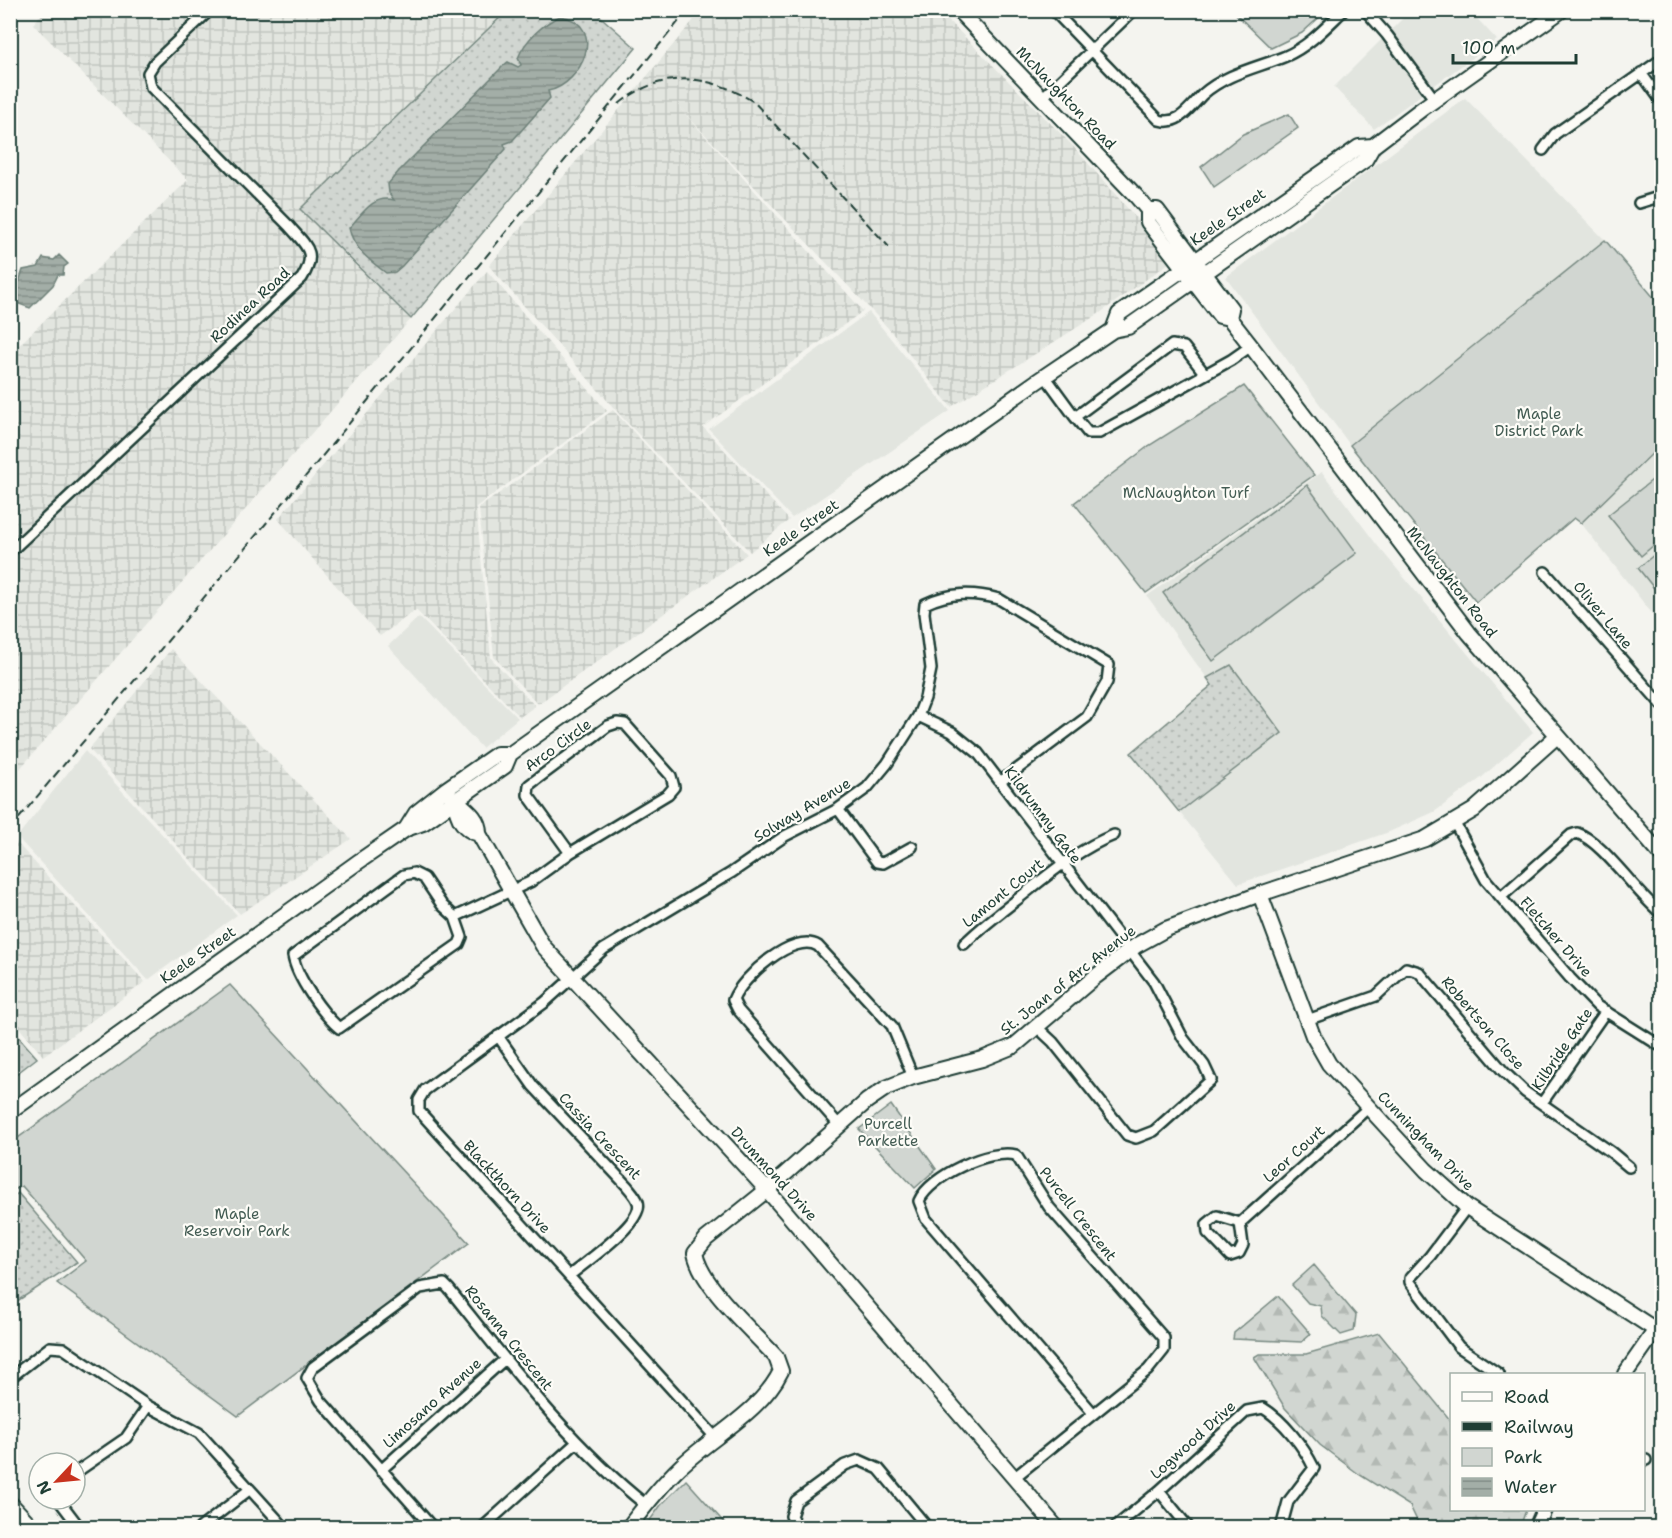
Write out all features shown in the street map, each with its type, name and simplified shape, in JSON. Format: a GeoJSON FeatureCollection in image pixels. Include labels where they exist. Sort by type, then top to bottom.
{"type":"FeatureCollection","features":[{"type":"Feature","properties":{"kind":"street","name":"Rodinea Road"},"geometry":{"type":"LineString","coordinates":[[10,552],[302,278],[310,265],[309,249],[289,226],[151,87],[148,73],[155,62],[210,10]]}},
{"type":"Feature","properties":{"kind":"street","name":"McNaughton Road"},"geometry":{"type":"LineString","coordinates":[[958,10],[1148,210],[1157,210],[1189,264],[1231,309],[1229,318],[1469,633],[1662,856]]}},
{"type":"Feature","properties":{"kind":"street"},"geometry":{"type":"LineString","coordinates":[[1053,10],[1159,120],[1168,123],[1177,119],[1218,82],[1288,55],[1312,40],[1344,10]]}},
{"type":"Feature","properties":{"kind":"street"},"geometry":{"type":"LineString","coordinates":[[1042,98],[1134,10]]}},
{"type":"Feature","properties":{"kind":"street"},"geometry":{"type":"LineString","coordinates":[[1365,10],[1388,35],[1435,100]]}},
{"type":"Feature","properties":{"kind":"street","name":"Keele Street"},"geometry":{"type":"LineString","coordinates":[[10,1112],[205,969],[406,829],[423,823],[450,796],[505,766],[510,754],[1045,376],[1113,330],[1128,327],[1365,160],[1373,146],[1562,10]]}},
{"type":"Feature","properties":{"kind":"street"},"geometry":{"type":"LineString","coordinates":[[1543,150],[1554,134],[1662,58]]}},
{"type":"Feature","properties":{"kind":"street"},"geometry":{"type":"LineString","coordinates":[[1641,74],[1662,102]]}},
{"type":"Feature","properties":{"kind":"street","name":"Keele Street"},"geometry":{"type":"LineString","coordinates":[[1113,330],[1119,314],[1189,264],[1359,147],[1373,146]]}},
{"type":"Feature","properties":{"kind":"street"},"geometry":{"type":"LineString","coordinates":[[1639,204],[1662,196]]}},
{"type":"Feature","properties":{"kind":"street"},"geometry":{"type":"LineString","coordinates":[[1075,417],[1174,345],[1184,347],[1205,374]]}},
{"type":"Feature","properties":{"kind":"street"},"geometry":{"type":"LineString","coordinates":[[1045,376],[1088,433],[1099,433],[1251,346]]}},
{"type":"Feature","properties":{"kind":"street","name":"Oliver Lane"},"geometry":{"type":"LineString","coordinates":[[1545,572],[1662,705]]}},
{"type":"Feature","properties":{"kind":"street","name":"Solway Avenue"},"geometry":{"type":"LineString","coordinates":[[574,977],[604,949],[731,873],[785,836],[838,809],[877,778],[918,716],[925,698],[931,669],[925,604],[947,595],[982,594],[999,599],[1059,638],[1105,661],[1110,671],[1107,682],[1087,717],[1000,782]]}},
{"type":"Feature","properties":{"kind":"street","name":"Kildrummy Gate"},"geometry":{"type":"LineString","coordinates":[[918,716],[964,741],[978,753],[1154,982],[1183,1038],[1204,1065],[1211,1080],[1154,1131],[1143,1137],[1128,1135],[1053,1042],[1038,1028]]}},
{"type":"Feature","properties":{"kind":"street","name":"Arco Circle"},"geometry":{"type":"LineString","coordinates":[[455,917],[530,882],[570,853],[657,803],[674,787],[671,776],[624,724],[617,723],[608,726],[529,785],[528,795],[570,853]]}},
{"type":"Feature","properties":{"kind":"street","name":"St. Joan of Arc Avenue"},"geometry":{"type":"LineString","coordinates":[[628,1527],[679,1467],[774,1385],[781,1371],[776,1357],[712,1286],[697,1264],[695,1253],[706,1239],[767,1190],[839,1125],[886,1088],[913,1077],[1001,1052],[1038,1028],[1095,977],[1130,951],[1166,929],[1260,894],[1425,839],[1474,810],[1557,736]]}},
{"type":"Feature","properties":{"kind":"street","name":"Drummond Drive"},"geometry":{"type":"LineString","coordinates":[[450,796],[458,816],[468,831],[479,834],[543,946],[574,977],[639,1052],[767,1190],[944,1398],[1058,1527]]}},
{"type":"Feature","properties":{"kind":"street"},"geometry":{"type":"LineString","coordinates":[[838,809],[877,861],[883,863],[912,847]]}},
{"type":"Feature","properties":{"kind":"street","name":"Fletcher Drive"},"geometry":{"type":"LineString","coordinates":[[1454,822],[1477,866],[1570,978],[1606,1011],[1662,1047]]}},
{"type":"Feature","properties":{"kind":"street"},"geometry":{"type":"LineString","coordinates":[[1501,897],[1571,834],[1577,833],[1595,842],[1637,891],[1662,914]]}},
{"type":"Feature","properties":{"kind":"street","name":"Lamont Court"},"geometry":{"type":"LineString","coordinates":[[964,944],[989,919],[1062,865],[1093,844],[1114,835]]}},
{"type":"Feature","properties":{"kind":"street"},"geometry":{"type":"LineString","coordinates":[[414,873],[424,878],[442,905],[455,917],[462,937],[459,944],[339,1028],[328,1018],[295,967],[293,956],[404,875],[414,873]]}},
{"type":"Feature","properties":{"kind":"street","name":"Cunningham Drive"},"geometry":{"type":"LineString","coordinates":[[1260,894],[1306,1020],[1324,1059],[1426,1170],[1467,1206],[1659,1328]]}},
{"type":"Feature","properties":{"kind":"street"},"geometry":{"type":"LineString","coordinates":[[839,1125],[738,1010],[733,1000],[745,981],[767,962],[802,941],[810,941],[818,946],[892,1026],[913,1077]]}},
{"type":"Feature","properties":{"kind":"street","name":"Robertson Close"},"geometry":{"type":"LineString","coordinates":[[1306,1020],[1376,996],[1406,968],[1419,972],[1503,1071],[1525,1092],[1629,1167]]}},
{"type":"Feature","properties":{"kind":"street","name":"Blackthorn Drive"},"geometry":{"type":"LineString","coordinates":[[574,977],[544,1003],[425,1090],[418,1100],[419,1111],[715,1437]]}},
{"type":"Feature","properties":{"kind":"street","name":"Kilbride Gate"},"geometry":{"type":"LineString","coordinates":[[1542,1103],[1606,1011]]}},
{"type":"Feature","properties":{"kind":"street","name":"Cassia Crescent"},"geometry":{"type":"LineString","coordinates":[[498,1036],[533,1086],[627,1186],[638,1202],[637,1215],[628,1227],[569,1276]]}},
{"type":"Feature","properties":{"kind":"street","name":"Leor Court"},"geometry":{"type":"LineString","coordinates":[[1239,1223],[1369,1107]]}},
{"type":"Feature","properties":{"kind":"street","name":"Purcell Crescent"},"geometry":{"type":"LineString","coordinates":[[1015,1477],[1149,1370],[1164,1350],[1164,1338],[1049,1207],[1016,1155],[1007,1153],[982,1159],[944,1174],[922,1193],[919,1201],[926,1219],[1093,1413]]}},
{"type":"Feature","properties":{"kind":"street"},"geometry":{"type":"LineString","coordinates":[[1467,1206],[1430,1256],[1410,1278],[1410,1282],[1459,1347],[1498,1373]]}},
{"type":"Feature","properties":{"kind":"street"},"geometry":{"type":"LineString","coordinates":[[1216,1216],[1239,1223],[1243,1245],[1239,1253],[1230,1256],[1208,1233],[1207,1224],[1216,1216]]}},
{"type":"Feature","properties":{"kind":"street","name":"Rosanna Crescent"},"geometry":{"type":"LineString","coordinates":[[433,1527],[321,1401],[307,1378],[313,1367],[420,1288],[444,1284],[576,1443],[609,1476],[646,1505]]}},
{"type":"Feature","properties":{"kind":"street"},"geometry":{"type":"LineString","coordinates":[[1625,1373],[1659,1328]]}},
{"type":"Feature","properties":{"kind":"street"},"geometry":{"type":"LineString","coordinates":[[10,1378],[50,1347],[63,1348],[148,1406],[199,1433],[285,1527]]}},
{"type":"Feature","properties":{"kind":"street","name":"Limosano Avenue"},"geometry":{"type":"LineString","coordinates":[[381,1470],[505,1359]]}},
{"type":"Feature","properties":{"kind":"street"},"geometry":{"type":"LineString","coordinates":[[87,1465],[126,1438],[148,1406]]}},
{"type":"Feature","properties":{"kind":"street","name":"Logwood Drive"},"geometry":{"type":"LineString","coordinates":[[1114,1527],[1159,1491],[1247,1411],[1263,1408],[1270,1412],[1302,1449],[1314,1468],[1310,1477],[1288,1502],[1281,1527]]}},
{"type":"Feature","properties":{"kind":"street"},"geometry":{"type":"LineString","coordinates":[[482,1527],[576,1443]]}},
{"type":"Feature","properties":{"kind":"street"},"geometry":{"type":"LineString","coordinates":[[798,1527],[791,1516],[796,1501],[845,1465],[859,1460],[879,1469],[928,1527]]}},
{"type":"Feature","properties":{"kind":"street"},"geometry":{"type":"LineString","coordinates":[[200,1527],[249,1490]]}},
{"type":"Feature","properties":{"kind":"street"},"geometry":{"type":"LineString","coordinates":[[1159,1491],[1189,1527]]}},
{"type":"Feature","properties":{"kind":"street"},"geometry":{"type":"LineString","coordinates":[[10,1503],[33,1527]]}},
{"type":"Feature","properties":{"kind":"street"},"geometry":{"type":"LineString","coordinates":[[67,1511],[80,1527]]}},
{"type":"Feature","properties":{"kind":"street"},"geometry":{"type":"LineString","coordinates":[[1536,1527],[1543,1511]]}},
{"type":"Feature","properties":{"kind":"shaded area"},"geometry":{"type":"Polygon","coordinates":[[[45,10],[507,11],[300,209],[411,319],[11,779],[11,353],[188,180],[33,24],[45,10]]]}},
{"type":"Feature","properties":{"kind":"shaded area"},"geometry":{"type":"Polygon","coordinates":[[[702,10],[939,11],[1071,144],[1173,260],[1100,313],[951,407],[889,329],[678,106],[863,311],[703,427],[789,520],[750,552],[620,415],[489,266],[702,10]]]}},
{"type":"Feature","properties":{"kind":"shaded area"},"geometry":{"type":"Polygon","coordinates":[[[1410,11],[1470,11],[1497,40],[1374,129],[1334,87],[1410,11]]]}},
{"type":"Feature","properties":{"kind":"shaded area"},"geometry":{"type":"Polygon","coordinates":[[[1465,98],[1605,240],[1350,445],[1226,277],[1465,98]]]}},
{"type":"Feature","properties":{"kind":"shaded area"},"geometry":{"type":"Polygon","coordinates":[[[487,271],[607,411],[476,507],[491,658],[535,706],[520,717],[416,610],[380,636],[278,519],[487,271]]]}},
{"type":"Feature","properties":{"kind":"shaded area"},"geometry":{"type":"Polygon","coordinates":[[[869,312],[950,411],[792,518],[709,429],[869,312]]]}},
{"type":"Feature","properties":{"kind":"shaded area"},"geometry":{"type":"Polygon","coordinates":[[[613,410],[747,554],[538,704],[494,657],[479,508],[613,410]]]}},
{"type":"Feature","properties":{"kind":"shaded area"},"geometry":{"type":"Polygon","coordinates":[[[1661,445],[1661,625],[1581,523],[1661,445]]]}},
{"type":"Feature","properties":{"kind":"shaded area"},"geometry":{"type":"Polygon","coordinates":[[[1322,472],[1377,545],[1533,732],[1480,779],[1434,812],[1389,832],[1238,884],[1131,753],[1212,685],[1147,596],[1322,472]]]}},
{"type":"Feature","properties":{"kind":"shaded area"},"geometry":{"type":"Polygon","coordinates":[[[419,617],[518,718],[482,748],[388,646],[419,617]]]}},
{"type":"Feature","properties":{"kind":"shaded area"},"geometry":{"type":"Polygon","coordinates":[[[171,649],[351,839],[240,914],[89,749],[171,649]]]}},
{"type":"Feature","properties":{"kind":"shaded area"},"geometry":{"type":"Polygon","coordinates":[[[85,751],[237,915],[148,980],[17,837],[85,751]]]}},
{"type":"Feature","properties":{"kind":"shaded area"},"geometry":{"type":"Polygon","coordinates":[[[15,841],[145,982],[43,1056],[11,1018],[10,846],[15,841]]]}},
{"type":"Feature","properties":{"kind":"green space"},"geometry":{"type":"Polygon","coordinates":[[[507,11],[594,11],[636,48],[411,319],[300,209],[507,11]]]}},
{"type":"Feature","properties":{"kind":"green space"},"geometry":{"type":"Polygon","coordinates":[[[1233,11],[1326,11],[1302,33],[1271,48],[1233,11]]]}},
{"type":"Feature","properties":{"kind":"green space"},"geometry":{"type":"Polygon","coordinates":[[[1289,114],[1298,128],[1214,187],[1201,167],[1243,134],[1289,114]]]}},
{"type":"Feature","properties":{"kind":"green space","name":"Maple District Park"},"geometry":{"type":"Polygon","coordinates":[[[1605,240],[1661,306],[1661,445],[1581,523],[1574,518],[1476,602],[1350,445],[1605,240]]]}},
{"type":"Feature","properties":{"kind":"green space","name":"McNaughton Turf"},"geometry":{"type":"Polygon","coordinates":[[[1244,386],[1314,475],[1146,593],[1074,503],[1150,445],[1244,386]]]}},
{"type":"Feature","properties":{"kind":"green space"},"geometry":{"type":"Polygon","coordinates":[[[1661,473],[1661,539],[1641,556],[1608,515],[1661,473]]]}},
{"type":"Feature","properties":{"kind":"green space"},"geometry":{"type":"Polygon","coordinates":[[[1307,485],[1357,553],[1213,661],[1163,593],[1307,485]]]}},
{"type":"Feature","properties":{"kind":"green space"},"geometry":{"type":"Polygon","coordinates":[[[1661,549],[1661,597],[1638,568],[1661,549]]]}},
{"type":"Feature","properties":{"kind":"green space"},"geometry":{"type":"Polygon","coordinates":[[[1231,665],[1282,733],[1179,812],[1131,753],[1212,685],[1207,678],[1231,665]]]}},
{"type":"Feature","properties":{"kind":"green space","name":"Maple Reservoir Park"},"geometry":{"type":"Polygon","coordinates":[[[230,985],[469,1243],[238,1416],[57,1283],[86,1261],[22,1186],[10,1192],[11,1143],[230,985]]]}},
{"type":"Feature","properties":{"kind":"green space"},"geometry":{"type":"Polygon","coordinates":[[[10,1027],[37,1058],[11,1078],[10,1078],[10,1027]]]}},
{"type":"Feature","properties":{"kind":"green space","name":"Purcell Parkette"},"geometry":{"type":"Polygon","coordinates":[[[891,1105],[936,1169],[915,1188],[859,1129],[891,1105]]]}},
{"type":"Feature","properties":{"kind":"green space"},"geometry":{"type":"Polygon","coordinates":[[[18,1193],[77,1262],[11,1305],[11,1199],[18,1193]]]}},
{"type":"Feature","properties":{"kind":"green space"},"geometry":{"type":"Polygon","coordinates":[[[1314,1265],[1356,1315],[1354,1331],[1341,1335],[1322,1316],[1321,1306],[1308,1303],[1292,1285],[1314,1265]]]}},
{"type":"Feature","properties":{"kind":"green space"},"geometry":{"type":"Polygon","coordinates":[[[1278,1296],[1311,1334],[1302,1342],[1233,1339],[1234,1333],[1278,1296]]]}},
{"type":"Feature","properties":{"kind":"green space"},"geometry":{"type":"Polygon","coordinates":[[[1379,1333],[1450,1420],[1450,1511],[1526,1511],[1520,1527],[1420,1527],[1410,1506],[1360,1475],[1320,1445],[1285,1408],[1254,1357],[1259,1354],[1306,1354],[1379,1333]]]}},
{"type":"Feature","properties":{"kind":"green space"},"geometry":{"type":"Polygon","coordinates":[[[686,1480],[728,1527],[645,1527],[661,1505],[686,1480]]]}},
{"type":"Feature","properties":{"kind":"water"},"geometry":{"type":"Polygon","coordinates":[[[560,16],[575,21],[584,30],[587,42],[580,67],[571,78],[548,91],[550,98],[512,141],[504,144],[506,149],[402,266],[395,272],[386,273],[358,248],[349,228],[368,206],[380,200],[394,200],[389,193],[388,184],[399,171],[504,65],[508,62],[518,67],[521,65],[518,58],[530,39],[547,23],[560,16]]]}},
{"type":"Feature","properties":{"kind":"water"},"geometry":{"type":"Polygon","coordinates":[[[59,255],[68,264],[64,267],[63,275],[58,275],[53,285],[30,308],[19,304],[14,296],[23,270],[38,267],[43,258],[54,260],[59,255]]]}},
{"type":"Feature","properties":{"kind":"railway"},"geometry":{"type":"LineString","coordinates":[[10,829],[320,459],[688,10]]}},
{"type":"Feature","properties":{"kind":"railway"},"geometry":{"type":"LineString","coordinates":[[619,104],[652,85],[686,79],[720,86],[754,102],[889,247]]}}]}
